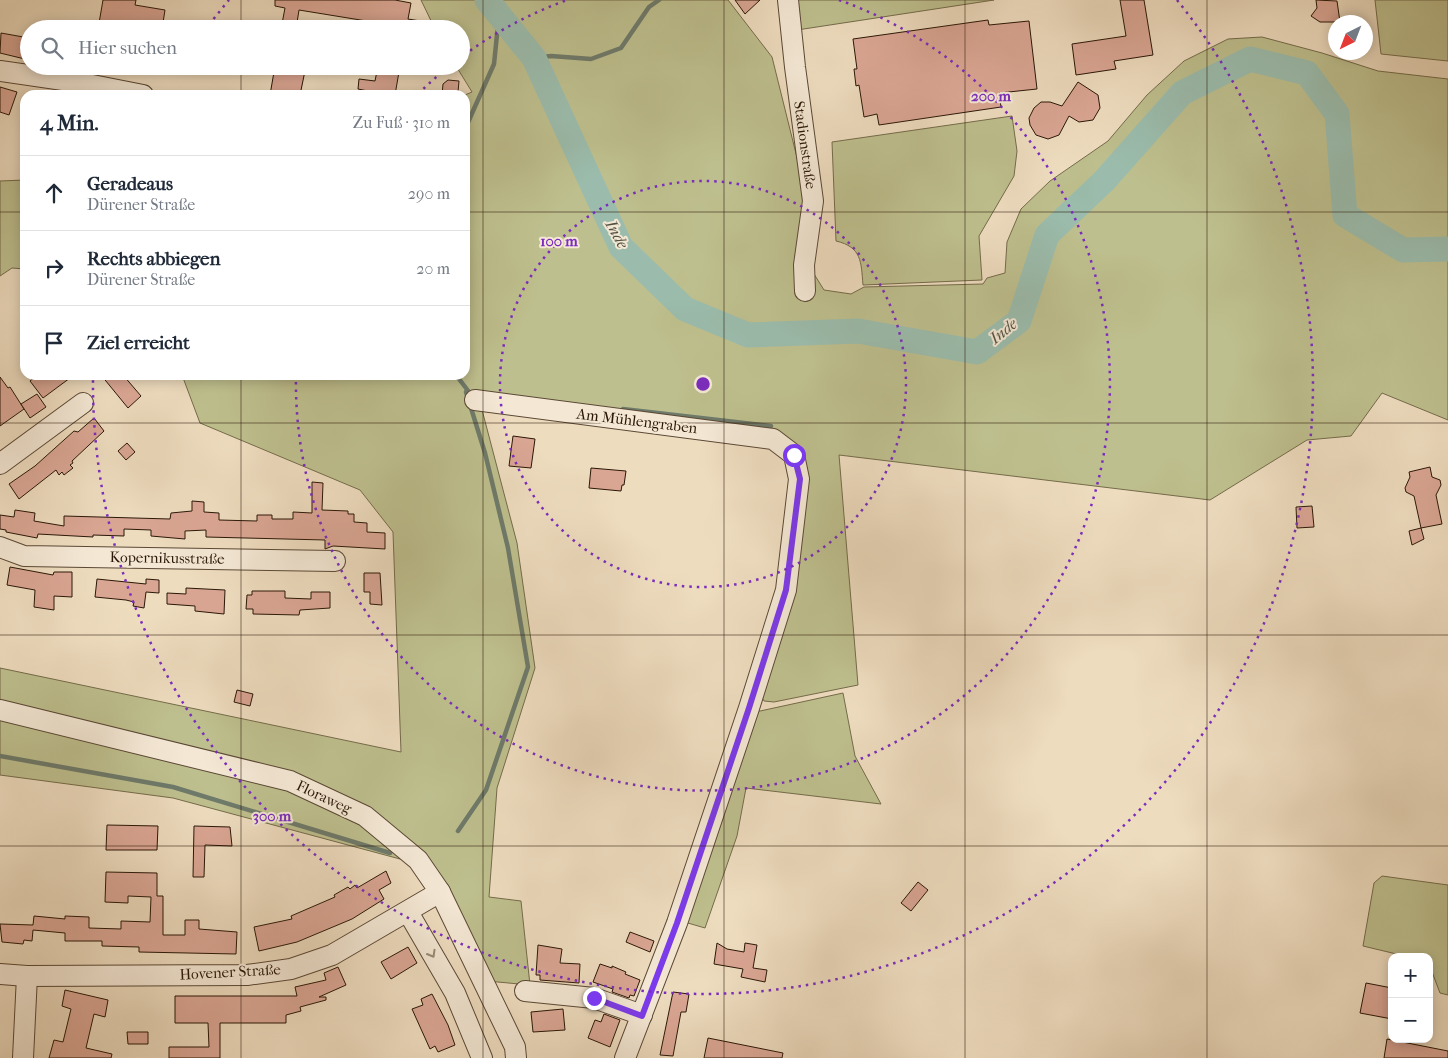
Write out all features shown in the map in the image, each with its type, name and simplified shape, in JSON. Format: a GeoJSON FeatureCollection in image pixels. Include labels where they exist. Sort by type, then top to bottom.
{"type":"FeatureCollection","features":[{"type":"Feature","properties":{"kind":"street","name":"Stadionstraße"},"geometry":{"type":"LineString","coordinates":[[788,0],[813,201],[804,265],[805,291]]}},
{"type":"Feature","properties":{"kind":"street"},"geometry":{"type":"LineString","coordinates":[[0,72],[20,75]]}},
{"type":"Feature","properties":{"kind":"street"},"geometry":{"type":"LineString","coordinates":[[23,75],[77,82],[118,90]]}},
{"type":"Feature","properties":{"kind":"street","name":"Am Mühlengraben"},"geometry":{"type":"LineString","coordinates":[[475,400],[773,439],[794,455],[800,479],[786,590],[708,830],[642,1016]]}},
{"type":"Feature","properties":{"kind":"street"},"geometry":{"type":"LineString","coordinates":[[0,464],[83,403]]}},
{"type":"Feature","properties":{"kind":"street","name":"Kopernikusstraße"},"geometry":{"type":"LineString","coordinates":[[0,547],[24,556],[335,561]]}},
{"type":"Feature","properties":{"kind":"street","name":"Floraweg"},"geometry":{"type":"LineString","coordinates":[[0,710],[290,781],[365,816],[418,860],[440,892],[515,1048],[516,1058]]}},
{"type":"Feature","properties":{"kind":"street","name":"Hovener Straße"},"geometry":{"type":"LineString","coordinates":[[0,974],[27,976],[247,975],[291,969],[332,955],[440,892]]}},
{"type":"Feature","properties":{"kind":"street"},"geometry":{"type":"LineString","coordinates":[[408,912],[455,993],[482,1058]]}},
{"type":"Feature","properties":{"kind":"street"},"geometry":{"type":"LineString","coordinates":[[23,1058],[27,976]]}},
{"type":"Feature","properties":{"kind":"street"},"geometry":{"type":"LineString","coordinates":[[525,991],[594,998],[642,1016],[625,1058]]}},
{"type":"Feature","properties":{"kind":"green space"},"geometry":{"type":"Polygon","coordinates":[[[421,0],[728,0],[772,57],[808,202],[814,274],[824,290],[851,294],[864,287],[983,284],[987,278],[1005,273],[1007,242],[1021,209],[1050,181],[1108,141],[1147,95],[1184,61],[1228,39],[1262,37],[1328,55],[1328,60],[1344,60],[1378,71],[1448,79],[1448,420],[1382,393],[1351,436],[1307,440],[1210,500],[839,455],[858,685],[774,702],[764,701],[758,690],[790,591],[797,452],[481,406],[517,543],[535,668],[497,788],[489,897],[521,901],[530,985],[487,981],[420,850],[400,859],[173,798],[0,775],[0,668],[401,752],[393,532],[360,490],[200,423],[184,380],[470,380],[470,93],[472,92],[462,75],[470,75],[470,20],[431,20],[421,0]]]}},
{"type":"Feature","properties":{"kind":"green space"},"geometry":{"type":"Polygon","coordinates":[[[794,0],[994,0],[797,30],[794,0]]]}},
{"type":"Feature","properties":{"kind":"green space"},"geometry":{"type":"Polygon","coordinates":[[[1375,0],[1448,0],[1448,61],[1381,54],[1375,0]]]}},
{"type":"Feature","properties":{"kind":"green space"},"geometry":{"type":"Polygon","coordinates":[[[1012,116],[1017,151],[1014,176],[979,236],[982,280],[863,285],[859,257],[851,247],[836,241],[832,142],[1012,116]]]}},
{"type":"Feature","properties":{"kind":"green space"},"geometry":{"type":"Polygon","coordinates":[[[20,180],[20,269],[12,268],[0,276],[0,181],[20,180]]]}},
{"type":"Feature","properties":{"kind":"green space"},"geometry":{"type":"Polygon","coordinates":[[[843,693],[855,756],[881,804],[746,788],[737,836],[705,928],[681,921],[751,713],[843,693]]]}},
{"type":"Feature","properties":{"kind":"green space"},"geometry":{"type":"Polygon","coordinates":[[[1382,876],[1448,885],[1448,995],[1440,993],[1433,975],[1433,953],[1392,953],[1363,946],[1374,883],[1382,876]]]}},
{"type":"Feature","properties":{"kind":"building"},"geometry":{"type":"Polygon","coordinates":[[[103,0],[136,0],[135,5],[165,10],[163,20],[100,20],[103,0]]]}},
{"type":"Feature","properties":{"kind":"building"},"geometry":{"type":"Polygon","coordinates":[[[275,0],[395,0],[411,3],[408,19],[414,20],[360,20],[299,10],[297,20],[283,20],[285,8],[275,6],[275,0]]]}},
{"type":"Feature","properties":{"kind":"building"},"geometry":{"type":"Polygon","coordinates":[[[735,0],[760,0],[745,14],[735,0]]]}},
{"type":"Feature","properties":{"kind":"building"},"geometry":{"type":"Polygon","coordinates":[[[1120,0],[1144,0],[1153,55],[1114,61],[1116,69],[1076,75],[1072,44],[1126,36],[1120,0]]]}},
{"type":"Feature","properties":{"kind":"building"},"geometry":{"type":"Polygon","coordinates":[[[1316,0],[1337,1],[1339,15],[1328,15],[1328,22],[1320,22],[1311,16],[1317,8],[1316,0]]]}},
{"type":"Feature","properties":{"kind":"building"},"geometry":{"type":"Polygon","coordinates":[[[988,20],[989,25],[1029,21],[1037,89],[999,93],[1001,107],[879,125],[877,114],[864,117],[859,85],[856,86],[854,69],[857,69],[853,39],[988,20]]]}},
{"type":"Feature","properties":{"kind":"building"},"geometry":{"type":"Polygon","coordinates":[[[1,33],[20,36],[20,58],[0,53],[1,33]]]}},
{"type":"Feature","properties":{"kind":"building"},"geometry":{"type":"Polygon","coordinates":[[[273,75],[304,75],[301,90],[271,90],[273,75]]]}},
{"type":"Feature","properties":{"kind":"building"},"geometry":{"type":"Polygon","coordinates":[[[376,75],[398,75],[396,90],[358,89],[359,79],[375,81],[376,75]]]}},
{"type":"Feature","properties":{"kind":"building"},"geometry":{"type":"Polygon","coordinates":[[[448,80],[459,81],[458,90],[442,90],[443,84],[448,80]]]}},
{"type":"Feature","properties":{"kind":"building"},"geometry":{"type":"Polygon","coordinates":[[[1078,82],[1098,95],[1100,108],[1093,120],[1079,122],[1069,116],[1059,135],[1048,139],[1036,135],[1030,125],[1029,118],[1034,108],[1041,102],[1050,102],[1062,106],[1078,82]]]}},
{"type":"Feature","properties":{"kind":"building"},"geometry":{"type":"Polygon","coordinates":[[[0,87],[17,92],[9,115],[0,112],[0,87]]]}},
{"type":"Feature","properties":{"kind":"building"},"geometry":{"type":"Polygon","coordinates":[[[0,377],[8,388],[10,387],[24,409],[0,426],[0,377]]]}},
{"type":"Feature","properties":{"kind":"building"},"geometry":{"type":"Polygon","coordinates":[[[31,380],[67,380],[43,398],[30,381],[31,380]]]}},
{"type":"Feature","properties":{"kind":"building"},"geometry":{"type":"Polygon","coordinates":[[[105,380],[127,380],[141,396],[128,408],[105,380]]]}},
{"type":"Feature","properties":{"kind":"building"},"geometry":{"type":"Polygon","coordinates":[[[37,394],[46,407],[30,418],[21,404],[37,394]]]}},
{"type":"Feature","properties":{"kind":"building"},"geometry":{"type":"Polygon","coordinates":[[[94,418],[104,431],[72,461],[73,463],[70,465],[73,468],[64,475],[62,472],[59,475],[56,470],[19,499],[9,484],[35,466],[74,431],[78,432],[94,418]]]}},
{"type":"Feature","properties":{"kind":"building"},"geometry":{"type":"Polygon","coordinates":[[[513,436],[535,439],[531,468],[509,466],[513,436]]]}},
{"type":"Feature","properties":{"kind":"building"},"geometry":{"type":"Polygon","coordinates":[[[127,443],[135,452],[126,460],[118,451],[127,443]]]}},
{"type":"Feature","properties":{"kind":"building"},"geometry":{"type":"Polygon","coordinates":[[[1430,467],[1432,477],[1440,480],[1441,485],[1436,495],[1442,524],[1421,528],[1414,496],[1406,492],[1405,488],[1410,477],[1409,472],[1430,467]]]}},
{"type":"Feature","properties":{"kind":"building"},"geometry":{"type":"Polygon","coordinates":[[[591,468],[626,471],[621,491],[589,488],[591,468]]]}},
{"type":"Feature","properties":{"kind":"building"},"geometry":{"type":"Polygon","coordinates":[[[312,482],[323,483],[322,510],[348,511],[348,514],[354,514],[354,522],[367,523],[367,532],[385,533],[385,549],[333,546],[325,549],[325,540],[206,537],[206,530],[185,531],[185,539],[151,536],[151,530],[124,529],[124,536],[93,535],[93,537],[38,534],[37,538],[0,529],[0,515],[14,517],[15,510],[35,513],[34,521],[64,526],[64,516],[170,519],[171,513],[192,511],[192,501],[204,502],[204,512],[219,513],[219,520],[257,521],[257,515],[272,515],[272,519],[293,519],[293,512],[312,513],[312,482]]]}},
{"type":"Feature","properties":{"kind":"building"},"geometry":{"type":"Polygon","coordinates":[[[1312,506],[1314,527],[1297,528],[1296,507],[1312,506]]]}},
{"type":"Feature","properties":{"kind":"building"},"geometry":{"type":"Polygon","coordinates":[[[1421,528],[1424,539],[1412,545],[1409,531],[1421,528]]]}},
{"type":"Feature","properties":{"kind":"building"},"geometry":{"type":"Polygon","coordinates":[[[10,567],[53,575],[54,572],[72,572],[72,597],[54,596],[54,610],[34,607],[35,590],[7,585],[10,567]]]}},
{"type":"Feature","properties":{"kind":"building"},"geometry":{"type":"Polygon","coordinates":[[[364,573],[380,573],[382,605],[370,604],[370,592],[364,592],[364,573]]]}},
{"type":"Feature","properties":{"kind":"building"},"geometry":{"type":"Polygon","coordinates":[[[97,579],[146,584],[146,579],[159,580],[159,593],[146,592],[144,608],[133,606],[134,602],[126,600],[95,597],[97,579]]]}},
{"type":"Feature","properties":{"kind":"building"},"geometry":{"type":"Polygon","coordinates":[[[186,588],[225,590],[224,614],[195,611],[195,606],[167,604],[167,593],[186,594],[186,588]]]}},
{"type":"Feature","properties":{"kind":"building"},"geometry":{"type":"Polygon","coordinates":[[[252,591],[285,591],[285,598],[311,599],[311,592],[330,592],[330,608],[300,610],[299,615],[253,614],[253,609],[246,609],[247,595],[252,595],[252,591]]]}},
{"type":"Feature","properties":{"kind":"building"},"geometry":{"type":"Polygon","coordinates":[[[237,690],[253,694],[250,706],[234,702],[237,690]]]}},
{"type":"Feature","properties":{"kind":"building"},"geometry":{"type":"Polygon","coordinates":[[[107,825],[158,826],[157,850],[106,850],[107,825]]]}},
{"type":"Feature","properties":{"kind":"building"},"geometry":{"type":"Polygon","coordinates":[[[194,826],[230,827],[232,846],[205,845],[204,877],[193,877],[194,826]]]}},
{"type":"Feature","properties":{"kind":"building"},"geometry":{"type":"Polygon","coordinates":[[[386,871],[391,883],[379,890],[384,899],[352,919],[297,942],[259,951],[254,927],[292,919],[291,916],[335,897],[334,895],[348,887],[350,889],[355,885],[357,888],[386,871]]]}},
{"type":"Feature","properties":{"kind":"building"},"geometry":{"type":"Polygon","coordinates":[[[106,872],[157,873],[157,896],[163,896],[163,935],[185,935],[185,920],[199,920],[199,929],[237,932],[236,954],[139,952],[139,947],[102,946],[102,941],[65,941],[65,933],[33,930],[32,941],[24,940],[23,944],[2,942],[0,924],[33,925],[34,916],[65,919],[65,916],[89,917],[89,928],[121,929],[121,921],[150,922],[151,897],[128,896],[128,903],[105,902],[106,872]]]}},
{"type":"Feature","properties":{"kind":"building"},"geometry":{"type":"Polygon","coordinates":[[[918,882],[928,890],[911,911],[901,903],[918,882]]]}},
{"type":"Feature","properties":{"kind":"building"},"geometry":{"type":"Polygon","coordinates":[[[630,932],[654,941],[650,952],[626,942],[630,932]]]}},
{"type":"Feature","properties":{"kind":"building"},"geometry":{"type":"Polygon","coordinates":[[[717,943],[727,949],[744,952],[745,943],[757,945],[753,968],[767,970],[765,982],[741,977],[743,969],[714,964],[717,943]]]}},
{"type":"Feature","properties":{"kind":"building"},"geometry":{"type":"Polygon","coordinates":[[[538,945],[562,949],[560,963],[580,964],[579,983],[540,980],[540,975],[536,975],[538,945]]]}},
{"type":"Feature","properties":{"kind":"building"},"geometry":{"type":"Polygon","coordinates":[[[408,947],[417,963],[391,979],[381,962],[408,947]]]}},
{"type":"Feature","properties":{"kind":"building"},"geometry":{"type":"Polygon","coordinates":[[[600,964],[612,968],[612,966],[640,980],[634,996],[630,995],[629,998],[612,992],[613,989],[593,982],[600,964]]]}},
{"type":"Feature","properties":{"kind":"building"},"geometry":{"type":"Polygon","coordinates":[[[338,967],[346,985],[319,997],[326,997],[326,1000],[300,1007],[301,1011],[286,1015],[286,1023],[220,1023],[220,1058],[169,1058],[169,1047],[209,1047],[208,1023],[175,1023],[175,996],[297,996],[295,987],[326,980],[324,973],[338,967]]]}},
{"type":"Feature","properties":{"kind":"building"},"geometry":{"type":"Polygon","coordinates":[[[1366,983],[1388,987],[1388,1018],[1360,1013],[1366,983]]]}},
{"type":"Feature","properties":{"kind":"building"},"geometry":{"type":"Polygon","coordinates":[[[65,990],[108,1000],[105,1017],[94,1014],[86,1048],[112,1054],[111,1058],[49,1058],[54,1040],[63,1042],[71,1009],[62,1006],[65,990]]]}},
{"type":"Feature","properties":{"kind":"building"},"geometry":{"type":"Polygon","coordinates":[[[673,992],[689,994],[686,1012],[681,1012],[673,1056],[660,1055],[673,992]]]}},
{"type":"Feature","properties":{"kind":"building"},"geometry":{"type":"Polygon","coordinates":[[[432,994],[448,1025],[455,1045],[438,1052],[435,1046],[430,1049],[412,1009],[423,1005],[421,999],[432,994]]]}},
{"type":"Feature","properties":{"kind":"building"},"geometry":{"type":"Polygon","coordinates":[[[563,1009],[565,1030],[533,1032],[531,1012],[563,1009]]]}},
{"type":"Feature","properties":{"kind":"building"},"geometry":{"type":"Polygon","coordinates":[[[604,1014],[620,1020],[610,1047],[588,1038],[595,1020],[601,1022],[604,1014]]]}},
{"type":"Feature","properties":{"kind":"building"},"geometry":{"type":"Polygon","coordinates":[[[127,1032],[148,1032],[148,1044],[128,1044],[127,1032]]]}},
{"type":"Feature","properties":{"kind":"building"},"geometry":{"type":"Polygon","coordinates":[[[708,1038],[783,1053],[782,1058],[704,1058],[708,1038]]]}},
{"type":"Feature","properties":{"kind":"building"},"geometry":{"type":"Polygon","coordinates":[[[1387,1039],[1388,1043],[1407,1043],[1448,1051],[1448,1058],[1384,1058],[1387,1039]]]}},
{"type":"Feature","properties":{"kind":"waterway","name":"Inde"},"geometry":{"type":"LineString","coordinates":[[487,0],[534,58],[621,247],[685,309],[748,335],[858,331],[977,352],[1019,321],[1047,235],[1104,181],[1182,93],[1250,59],[1307,73],[1337,114],[1345,215],[1403,250],[1448,249]]}},
{"type":"Feature","properties":{"kind":"waterway"},"geometry":{"type":"LineString","coordinates":[[534,58],[551,56],[591,59],[621,48],[649,7],[659,0]]}},
{"type":"Feature","properties":{"kind":"waterway"},"geometry":{"type":"LineString","coordinates":[[470,118],[494,64],[499,15]]}},
{"type":"Feature","properties":{"kind":"waterway"},"geometry":{"type":"LineString","coordinates":[[460,380],[469,392]]}},
{"type":"Feature","properties":{"kind":"waterway"},"geometry":{"type":"LineString","coordinates":[[458,831],[486,790],[528,667],[508,548],[485,453],[466,392]]}},
{"type":"Feature","properties":{"kind":"waterway"},"geometry":{"type":"LineString","coordinates":[[623,409],[771,426]]}},
{"type":"Feature","properties":{"kind":"waterway"},"geometry":{"type":"LineString","coordinates":[[0,756],[173,787],[390,853]]}},
{"type":"Feature","properties":{"kind":"route"},"geometry":{"type":"LineString","coordinates":[[594,998],[642,1016],[677,923],[749,708],[786,590],[800,479],[794,455]]}}]}
